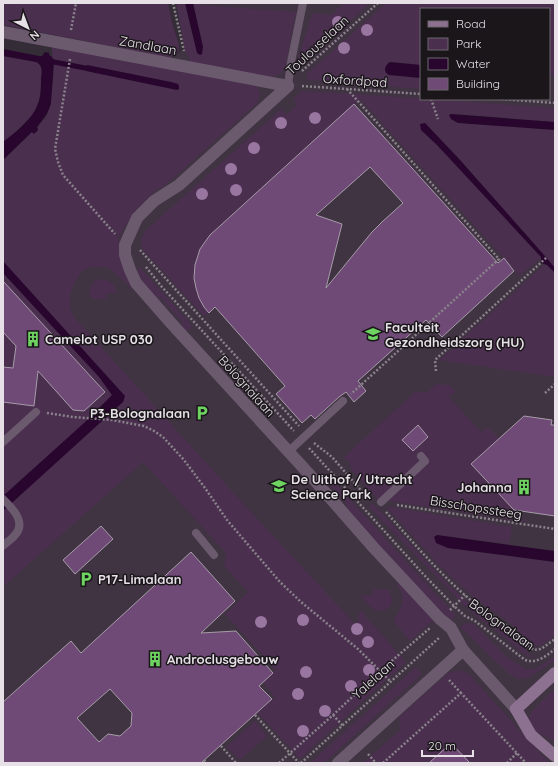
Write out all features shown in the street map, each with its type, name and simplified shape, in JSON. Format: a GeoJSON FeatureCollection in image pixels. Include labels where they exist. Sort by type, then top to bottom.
{"type":"FeatureCollection","features":[{"type":"Feature","properties":{"kind":"street","name":"Zandlaan"},"geometry":{"type":"LineString","coordinates":[[3,32],[288,86]]}},
{"type":"Feature","properties":{"kind":"street"},"geometry":{"type":"LineString","coordinates":[[125,244],[137,218],[154,201],[178,185],[288,86]]}},
{"type":"Feature","properties":{"kind":"street","name":"Bolognalaan"},"geometry":{"type":"LineString","coordinates":[[125,244],[125,255],[136,283],[374,548],[440,620],[451,628],[463,650],[516,709],[531,735],[555,756]]}},
{"type":"Feature","properties":{"kind":"street"},"geometry":{"type":"LineString","coordinates":[[338,763],[463,650]]}},
{"type":"Feature","properties":{"kind":"street"},"geometry":{"type":"LineString","coordinates":[[516,709],[555,673]]}},
{"type":"Feature","properties":{"kind":"lane"},"geometry":{"type":"LineString","coordinates":[[288,86],[290,62],[303,3]]}},
{"type":"Feature","properties":{"kind":"lane"},"geometry":{"type":"LineString","coordinates":[[288,452],[343,401]]}},
{"type":"Feature","properties":{"kind":"lane"},"geometry":{"type":"LineString","coordinates":[[3,442],[36,412]]}},
{"type":"Feature","properties":{"kind":"lane"},"geometry":{"type":"LineString","coordinates":[[382,506],[425,461],[421,456]]}},
{"type":"Feature","properties":{"kind":"lane"},"geometry":{"type":"LineString","coordinates":[[3,499],[16,514],[20,524],[16,534],[3,546]]}},
{"type":"Feature","properties":{"kind":"lane"},"geometry":{"type":"LineString","coordinates":[[196,533],[214,555]]}},
{"type":"Feature","properties":{"kind":"path"},"geometry":{"type":"LineString","coordinates":[[71,26],[76,3]]}},
{"type":"Feature","properties":{"kind":"path"},"geometry":{"type":"LineString","coordinates":[[174,3],[187,66]]}},
{"type":"Feature","properties":{"kind":"path","name":"Toulouselaan"},"geometry":{"type":"LineString","coordinates":[[288,86],[306,67],[378,3]]}},
{"type":"Feature","properties":{"kind":"path"},"geometry":{"type":"LineString","coordinates":[[71,54],[56,149],[58,162],[63,175],[125,244]]}},
{"type":"Feature","properties":{"kind":"path","name":"Oxfordpad"},"geometry":{"type":"LineString","coordinates":[[288,86],[420,94]]}},
{"type":"Feature","properties":{"kind":"path"},"geometry":{"type":"LineString","coordinates":[[343,401],[499,259],[347,89]]}},
{"type":"Feature","properties":{"kind":"path"},"geometry":{"type":"LineString","coordinates":[[431,100],[438,119]]}},
{"type":"Feature","properties":{"kind":"path"},"geometry":{"type":"LineString","coordinates":[[514,100],[555,103]]}},
{"type":"Feature","properties":{"kind":"path"},"geometry":{"type":"LineString","coordinates":[[139,250],[307,435]]}},
{"type":"Feature","properties":{"kind":"path"},"geometry":{"type":"LineString","coordinates":[[436,371],[435,360],[546,258]]}},
{"type":"Feature","properties":{"kind":"path"},"geometry":{"type":"LineString","coordinates":[[144,266],[148,270]]}},
{"type":"Feature","properties":{"kind":"path"},"geometry":{"type":"LineString","coordinates":[[545,393],[555,384]]}},
{"type":"Feature","properties":{"kind":"path"},"geometry":{"type":"LineString","coordinates":[[36,412],[112,420],[144,426],[154,430],[163,437],[184,460],[227,520],[280,582],[301,602],[358,649],[391,682]]}},
{"type":"Feature","properties":{"kind":"path","name":"Bisschopssteeg"},"geometry":{"type":"LineString","coordinates":[[307,435],[332,457],[365,495],[382,506],[555,529]]}},
{"type":"Feature","properties":{"kind":"path"},"geometry":{"type":"LineString","coordinates":[[382,506],[436,567],[465,595],[506,625],[527,646],[534,650],[541,649],[555,639]]}},
{"type":"Feature","properties":{"kind":"path"},"geometry":{"type":"LineString","coordinates":[[279,763],[380,671],[440,620],[465,595]]}},
{"type":"Feature","properties":{"kind":"path","name":"Bolognalaan"},"geometry":{"type":"LineString","coordinates":[[454,606],[465,616],[475,621],[525,660],[530,662],[536,661],[555,649]]}},
{"type":"Feature","properties":{"kind":"path","name":"Yalelaan"},"geometry":{"type":"LineString","coordinates":[[300,763],[465,616]]}},
{"type":"Feature","properties":{"kind":"path"},"geometry":{"type":"LineString","coordinates":[[383,763],[461,693],[526,763]]}},
{"type":"Feature","properties":{"kind":"path"},"geometry":{"type":"LineString","coordinates":[[255,714],[300,763]]}},
{"type":"Feature","properties":{"kind":"path"},"geometry":{"type":"LineString","coordinates":[[333,715],[343,726]]}},
{"type":"Feature","properties":{"kind":"path"},"geometry":{"type":"LineString","coordinates":[[221,746],[236,763]]}},
{"type":"Feature","properties":{"kind":"path"},"geometry":{"type":"LineString","coordinates":[[507,763],[517,753]]}},
{"type":"Feature","properties":{"kind":"shaded area","name":"De Uithof / Utrecht Science Park"},"geometry":{"type":"Polygon","coordinates":[[[182,3],[555,3],[555,763],[3,763],[3,209],[190,43],[182,3]]]}},
{"type":"Feature","properties":{"kind":"green space"},"geometry":{"type":"Polygon","coordinates":[[[3,3],[168,3],[179,49],[174,56],[169,59],[3,25],[3,3]]]}},
{"type":"Feature","properties":{"kind":"green space"},"geometry":{"type":"Polygon","coordinates":[[[176,3],[185,3],[197,53],[203,47],[193,3],[200,3],[201,5],[296,12],[285,68],[278,75],[268,77],[192,63],[185,50],[176,3]]]}},
{"type":"Feature","properties":{"kind":"green space"},"geometry":{"type":"Polygon","coordinates":[[[344,3],[370,3],[306,61],[297,67],[296,65],[312,13],[331,15],[344,3]]]}},
{"type":"Feature","properties":{"kind":"green space"},"geometry":{"type":"Polygon","coordinates":[[[386,3],[555,3],[555,75],[550,74],[550,8],[420,8],[420,65],[390,62],[389,75],[420,78],[420,89],[308,80],[306,78],[308,73],[386,3]]]}},
{"type":"Feature","properties":{"kind":"green space"},"geometry":{"type":"Polygon","coordinates":[[[52,46],[250,83],[256,86],[260,93],[257,103],[162,188],[157,189],[135,210],[118,238],[125,271],[138,293],[110,269],[92,267],[84,270],[77,279],[71,291],[70,302],[73,316],[249,510],[357,626],[359,613],[361,611],[406,662],[300,759],[258,713],[275,697],[262,682],[276,670],[225,614],[248,592],[224,566],[226,553],[143,462],[3,587],[3,160],[32,131],[38,129],[37,128],[47,115],[53,82],[54,60],[52,57],[52,46]]]}},
{"type":"Feature","properties":{"kind":"green space"},"geometry":{"type":"Polygon","coordinates":[[[3,56],[36,62],[40,65],[42,71],[40,96],[35,111],[22,126],[3,142],[3,56]]]}},
{"type":"Feature","properties":{"kind":"green space"},"geometry":{"type":"Polygon","coordinates":[[[301,91],[555,108],[555,122],[461,114],[458,123],[555,130],[555,268],[460,160],[425,123],[421,130],[437,145],[541,257],[520,276],[360,99],[206,240],[198,256],[194,273],[200,300],[209,313],[204,316],[143,250],[141,241],[144,232],[281,109],[286,115],[298,104],[293,99],[301,91]]]}},
{"type":"Feature","properties":{"kind":"green space"},"geometry":{"type":"Polygon","coordinates":[[[545,264],[555,273],[555,377],[439,360],[545,264]]]}},
{"type":"Feature","properties":{"kind":"green space"},"geometry":{"type":"Polygon","coordinates":[[[140,267],[192,326],[186,332],[182,327],[182,321],[161,298],[154,297],[141,280],[137,270],[140,267]]]}},
{"type":"Feature","properties":{"kind":"green space"},"geometry":{"type":"Polygon","coordinates":[[[103,279],[113,284],[117,293],[107,293],[106,299],[93,299],[89,294],[91,285],[96,280],[103,279]]]}},
{"type":"Feature","properties":{"kind":"green space"},"geometry":{"type":"Polygon","coordinates":[[[436,384],[449,385],[456,391],[449,397],[481,432],[488,427],[499,438],[471,464],[526,522],[377,499],[351,469],[350,463],[344,457],[415,392],[427,392],[436,384]]]}},
{"type":"Feature","properties":{"kind":"green space"},"geometry":{"type":"Polygon","coordinates":[[[326,473],[454,613],[455,616],[453,619],[448,619],[346,511],[347,504],[322,476],[326,473]]]}},
{"type":"Feature","properties":{"kind":"green space"},"geometry":{"type":"Polygon","coordinates":[[[373,503],[450,586],[471,605],[481,610],[503,626],[532,657],[528,657],[464,605],[369,507],[373,503]]]}},
{"type":"Feature","properties":{"kind":"green space"},"geometry":{"type":"Polygon","coordinates":[[[385,506],[512,527],[509,544],[437,535],[434,537],[448,548],[555,562],[555,636],[540,646],[532,645],[510,623],[474,598],[440,566],[385,506]]]}},
{"type":"Feature","properties":{"kind":"green space"},"geometry":{"type":"Polygon","coordinates":[[[400,583],[433,620],[410,641],[394,620],[399,611],[403,598],[397,584],[400,583]]]}},
{"type":"Feature","properties":{"kind":"green space"},"geometry":{"type":"Polygon","coordinates":[[[373,589],[389,590],[392,599],[391,606],[381,611],[371,607],[361,596],[373,595],[373,589]]]}},
{"type":"Feature","properties":{"kind":"green space"},"geometry":{"type":"Polygon","coordinates":[[[465,623],[474,624],[509,659],[527,670],[537,668],[555,656],[555,660],[528,678],[518,679],[509,674],[460,627],[465,623]]]}},
{"type":"Feature","properties":{"kind":"green space"},"geometry":{"type":"Polygon","coordinates":[[[416,667],[422,674],[324,763],[310,763],[416,667]]]}},
{"type":"Feature","properties":{"kind":"green space"},"geometry":{"type":"Polygon","coordinates":[[[458,670],[468,673],[549,763],[470,763],[451,743],[429,763],[363,763],[400,730],[399,717],[448,673],[458,670]]]}},
{"type":"Feature","properties":{"kind":"green space"},"geometry":{"type":"Polygon","coordinates":[[[555,688],[555,742],[535,731],[529,719],[532,711],[555,688]]]}},
{"type":"Feature","properties":{"kind":"green space"},"geometry":{"type":"Polygon","coordinates":[[[255,721],[267,736],[240,760],[226,747],[255,721]]]}},
{"type":"Feature","properties":{"kind":"water"},"geometry":{"type":"Polygon","coordinates":[[[185,3],[193,3],[203,47],[202,54],[200,55],[197,53],[185,3]]]}},
{"type":"Feature","properties":{"kind":"water"},"geometry":{"type":"Polygon","coordinates":[[[3,49],[39,56],[42,56],[45,52],[49,53],[54,60],[51,103],[44,119],[37,127],[38,130],[34,134],[32,132],[3,160],[3,142],[17,131],[35,111],[39,100],[42,71],[40,65],[36,62],[3,56],[3,49]]]}},
{"type":"Feature","properties":{"kind":"water"},"geometry":{"type":"Polygon","coordinates":[[[390,62],[420,65],[420,78],[389,75],[385,69],[386,65],[390,62]]]}},
{"type":"Feature","properties":{"kind":"water"},"geometry":{"type":"Polygon","coordinates":[[[87,65],[171,82],[178,84],[179,89],[177,90],[86,71],[85,68],[87,65]]]}},
{"type":"Feature","properties":{"kind":"water"},"geometry":{"type":"Polygon","coordinates":[[[449,115],[555,122],[555,130],[458,123],[451,119],[449,115]]]}},
{"type":"Feature","properties":{"kind":"water"},"geometry":{"type":"Polygon","coordinates":[[[425,123],[460,160],[544,255],[555,268],[555,273],[547,265],[541,263],[541,257],[437,145],[421,130],[420,124],[425,123]]]}},
{"type":"Feature","properties":{"kind":"water"},"geometry":{"type":"Polygon","coordinates":[[[3,261],[125,396],[123,402],[3,511],[3,496],[84,423],[112,395],[99,377],[3,273],[3,261]]]}},
{"type":"Feature","properties":{"kind":"water"},"geometry":{"type":"Polygon","coordinates":[[[437,535],[555,551],[555,562],[448,548],[436,543],[434,537],[437,535]]]}},
{"type":"Feature","properties":{"kind":"building"},"geometry":{"type":"Polygon","coordinates":[[[354,104],[498,263],[504,258],[514,271],[442,337],[426,320],[358,381],[366,391],[354,402],[346,392],[315,419],[311,415],[302,423],[276,394],[285,386],[215,307],[209,313],[199,298],[194,278],[195,265],[200,249],[210,235],[354,104]],[[370,167],[316,215],[342,224],[326,288],[372,232],[403,203],[370,167]]]}},
{"type":"Feature","properties":{"kind":"building","name":"Camelot USP 030"},"geometry":{"type":"Polygon","coordinates":[[[3,281],[105,392],[84,411],[73,410],[38,371],[34,406],[3,402],[3,367],[13,368],[16,346],[3,332],[3,281]]]}},
{"type":"Feature","properties":{"kind":"building","name":"Johanna"},"geometry":{"type":"Polygon","coordinates":[[[524,416],[552,420],[551,425],[555,425],[555,516],[514,510],[471,464],[524,416]]]}},
{"type":"Feature","properties":{"kind":"building"},"geometry":{"type":"Polygon","coordinates":[[[418,425],[428,437],[413,451],[402,440],[418,425]]]}},
{"type":"Feature","properties":{"kind":"building"},"geometry":{"type":"Polygon","coordinates":[[[101,526],[113,539],[75,574],[63,560],[101,526]]]}},
{"type":"Feature","properties":{"kind":"building","name":"Androclusgebouw"},"geometry":{"type":"Polygon","coordinates":[[[191,552],[235,601],[201,633],[236,631],[273,673],[259,686],[272,699],[201,763],[3,763],[3,702],[71,641],[81,653],[191,552]],[[110,689],[77,718],[99,742],[108,734],[120,736],[131,726],[132,713],[110,689]]]}},
{"type":"Feature","properties":{"kind":"building"},"geometry":{"type":"Polygon","coordinates":[[[451,743],[470,763],[429,763],[451,743]]]}},
{"type":"Feature","properties":{"kind":"waterway"},"geometry":{"type":"LineString","coordinates":[[54,62],[85,68]]}},
{"type":"Feature","properties":{"kind":"place","name":"Faculteit Gezondheidszorg (HU)"},"geometry":{"type":"Point","coordinates":[373,334]}},
{"type":"Feature","properties":{"kind":"place","name":"Camelot USP 030"},"geometry":{"type":"Point","coordinates":[33,339]}},
{"type":"Feature","properties":{"kind":"place","name":"P3-Bolognalaan"},"geometry":{"type":"Point","coordinates":[202,413]}},
{"type":"Feature","properties":{"kind":"place","name":"De Uithof / Utrecht Science Park"},"geometry":{"type":"Point","coordinates":[279,486]}},
{"type":"Feature","properties":{"kind":"place","name":"Johanna"},"geometry":{"type":"Point","coordinates":[524,487]}},
{"type":"Feature","properties":{"kind":"place","name":"P17-Limalaan"},"geometry":{"type":"Point","coordinates":[86,579]}},
{"type":"Feature","properties":{"kind":"place","name":"Androclusgebouw"},"geometry":{"type":"Point","coordinates":[155,659]}}]}
